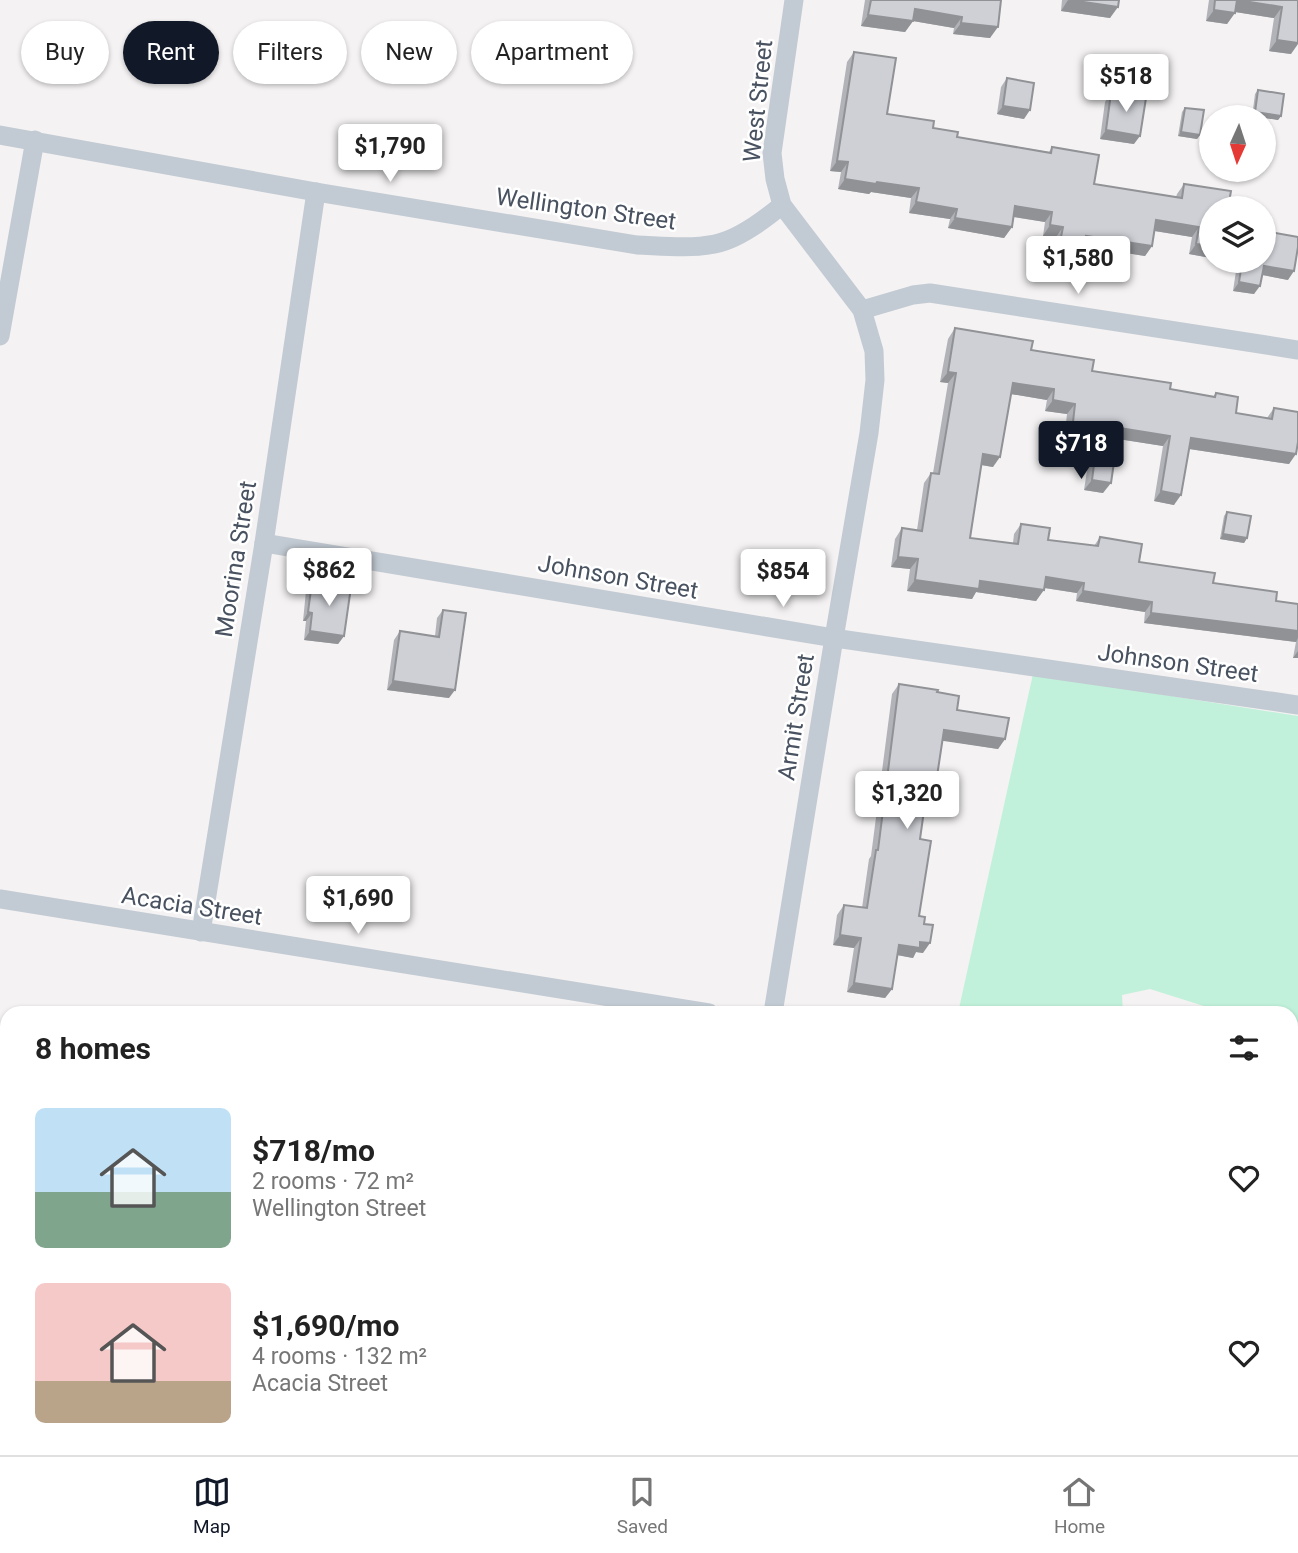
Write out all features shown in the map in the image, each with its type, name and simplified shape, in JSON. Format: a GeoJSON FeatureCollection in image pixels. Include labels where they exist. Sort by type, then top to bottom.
{"type":"FeatureCollection","features":[{"type":"Feature","properties":{"kind":"street","name":"West Street"},"geometry":{"type":"LineString","coordinates":[[782,205],[772,153],[794,0]]}},
{"type":"Feature","properties":{"kind":"street","name":"Wellington Street"},"geometry":{"type":"LineString","coordinates":[[0,135],[316,192],[637,245],[682,248],[718,244],[754,227],[782,205]]}},
{"type":"Feature","properties":{"kind":"street"},"geometry":{"type":"LineString","coordinates":[[0,336],[35,141]]}},
{"type":"Feature","properties":{"kind":"street","name":"Moorina Street"},"geometry":{"type":"LineString","coordinates":[[201,932],[264,543],[316,192]]}},
{"type":"Feature","properties":{"kind":"street","name":"Armit Street"},"geometry":{"type":"LineString","coordinates":[[774,1006],[869,433],[875,380],[874,351],[862,310],[782,205]]}},
{"type":"Feature","properties":{"kind":"street"},"geometry":{"type":"LineString","coordinates":[[862,310],[913,295],[930,293],[1298,350]]}},
{"type":"Feature","properties":{"kind":"street","name":"Johnson Street"},"geometry":{"type":"LineString","coordinates":[[264,543],[834,638],[1298,705]]}},
{"type":"Feature","properties":{"kind":"street","name":"Acacia Street"},"geometry":{"type":"LineString","coordinates":[[0,899],[665,1006]]}},
{"type":"Feature","properties":{"kind":"green space"},"geometry":{"type":"Polygon","coordinates":[[[1033,674],[1298,716],[1298,1006],[1204,1006],[1150,989],[1122,995],[1123,1006],[960,1006],[1033,674]]]}},
{"type":"Feature","properties":{"kind":"building"},"geometry":{"type":"Polygon","coordinates":[[[871,0],[1001,0],[998,27],[961,23],[962,17],[915,9],[913,21],[868,15],[871,0]]]}},
{"type":"Feature","properties":{"kind":"building"},"geometry":{"type":"Polygon","coordinates":[[[1070,0],[1119,0],[1118,7],[1070,0]]]}},
{"type":"Feature","properties":{"kind":"building"},"geometry":{"type":"Polygon","coordinates":[[[1215,0],[1237,0],[1235,13],[1214,10],[1215,0]]]}},
{"type":"Feature","properties":{"kind":"building"},"geometry":{"type":"Polygon","coordinates":[[[1237,0],[1298,0],[1298,43],[1277,40],[1282,7],[1237,0]]]}},
{"type":"Feature","properties":{"kind":"building"},"geometry":{"type":"Polygon","coordinates":[[[854,52],[896,58],[887,114],[934,121],[933,128],[958,132],[957,137],[1051,153],[1052,147],[1099,155],[1094,184],[1182,198],[1184,184],[1231,191],[1230,196],[1199,196],[1199,227],[1156,220],[1152,246],[1086,236],[1085,241],[1061,237],[1063,227],[1050,225],[1052,212],[1015,206],[1012,227],[955,218],[957,209],[916,202],[919,188],[845,179],[848,162],[837,161],[854,52]]]}},
{"type":"Feature","properties":{"kind":"building"},"geometry":{"type":"Polygon","coordinates":[[[1007,78],[1034,83],[1030,110],[1003,106],[1007,78]]]}},
{"type":"Feature","properties":{"kind":"building"},"geometry":{"type":"Polygon","coordinates":[[[1258,90],[1284,94],[1281,116],[1276,115],[1276,105],[1256,105],[1258,90]]]}},
{"type":"Feature","properties":{"kind":"building"},"geometry":{"type":"Polygon","coordinates":[[[1111,93],[1146,98],[1140,136],[1106,130],[1111,93]]]}},
{"type":"Feature","properties":{"kind":"building"},"geometry":{"type":"Polygon","coordinates":[[[1185,108],[1199,109],[1199,135],[1181,132],[1185,108]]]}},
{"type":"Feature","properties":{"kind":"building"},"geometry":{"type":"Polygon","coordinates":[[[1276,233],[1298,237],[1294,271],[1276,268],[1276,233]]]}},
{"type":"Feature","properties":{"kind":"building"},"geometry":{"type":"Polygon","coordinates":[[[1240,273],[1263,273],[1260,286],[1239,282],[1240,273]]]}},
{"type":"Feature","properties":{"kind":"building"},"geometry":{"type":"Polygon","coordinates":[[[955,328],[1033,341],[1031,350],[1094,360],[1092,371],[1171,383],[1170,389],[1215,397],[1216,393],[1238,397],[1236,413],[1272,419],[1274,408],[1298,412],[1296,454],[1191,438],[1181,495],[1161,491],[1170,436],[1119,428],[1111,483],[1092,480],[1098,434],[1072,431],[1075,404],[1053,400],[1054,389],[1013,383],[1000,457],[983,454],[970,538],[1018,544],[1021,524],[1050,528],[1048,540],[1098,546],[1100,537],[1142,544],[1139,562],[1215,573],[1213,583],[1277,592],[1276,601],[1298,604],[1298,631],[1151,613],[1152,602],[1083,591],[1084,583],[1046,577],[1044,590],[980,581],[979,589],[915,580],[918,559],[898,557],[902,528],[922,531],[931,473],[939,474],[956,373],[948,372],[955,328]]]}},
{"type":"Feature","properties":{"kind":"building"},"geometry":{"type":"Polygon","coordinates":[[[1227,512],[1251,516],[1247,538],[1223,534],[1227,512]]]}},
{"type":"Feature","properties":{"kind":"building"},"geometry":{"type":"Polygon","coordinates":[[[312,582],[351,587],[344,636],[310,631],[312,613],[308,612],[312,582]]]}},
{"type":"Feature","properties":{"kind":"building"},"geometry":{"type":"Polygon","coordinates":[[[443,610],[466,613],[455,690],[393,681],[400,631],[439,637],[443,610]]]}},
{"type":"Feature","properties":{"kind":"building"},"geometry":{"type":"Polygon","coordinates":[[[899,684],[959,696],[957,710],[1009,718],[1005,739],[944,730],[936,783],[928,782],[920,839],[931,841],[919,916],[925,917],[924,924],[933,925],[930,943],[920,942],[920,948],[899,945],[892,989],[854,983],[861,938],[840,935],[844,905],[867,908],[878,850],[899,684]]]}}]}
